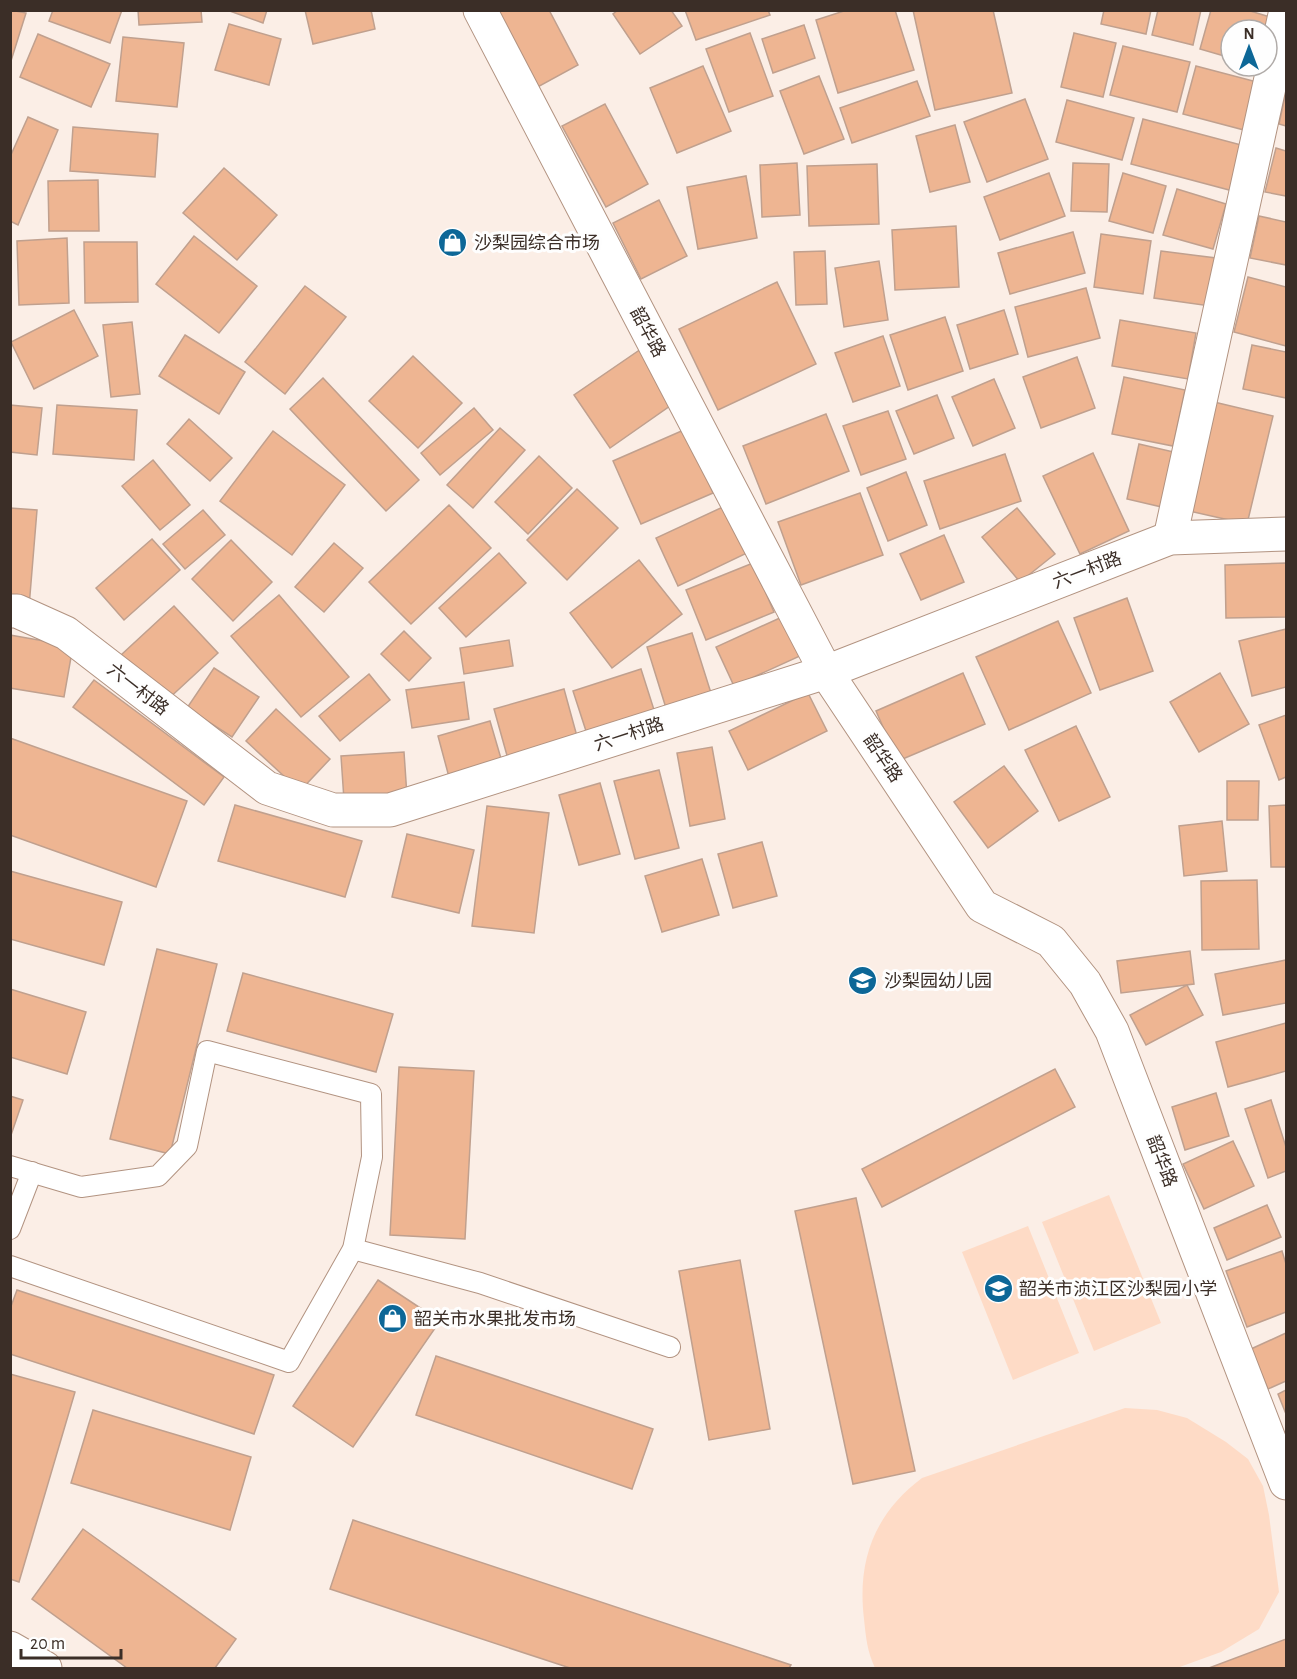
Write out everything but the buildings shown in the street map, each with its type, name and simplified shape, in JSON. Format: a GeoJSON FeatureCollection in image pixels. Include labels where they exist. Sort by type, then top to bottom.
{"type":"FeatureCollection","features":[{"type":"Feature","properties":{"kind":"street","name":"韶华路"},"geometry":{"type":"LineString","coordinates":[[480,10],[826,672],[982,906],[1051,941],[1085,983],[1112,1031],[1287,1483]]}},
{"type":"Feature","properties":{"kind":"street"},"geometry":{"type":"LineString","coordinates":[[1170,538],[1286,10]]}},
{"type":"Feature","properties":{"kind":"street","name":"六一村路"},"geometry":{"type":"LineString","coordinates":[[10,611],[17,611],[66,633],[267,788],[333,810],[390,810],[826,672],[1170,538],[1287,534]]}},
{"type":"Feature","properties":{"kind":"street"},"geometry":{"type":"LineString","coordinates":[[10,1648],[45,1668]]}},
{"type":"Feature","properties":{"kind":"lane"},"geometry":{"type":"LineString","coordinates":[[10,1166],[81,1187],[158,1176],[187,1146],[207,1051],[371,1094],[372,1157],[353,1249],[289,1362],[10,1266]]}},
{"type":"Feature","properties":{"kind":"lane"},"geometry":{"type":"LineString","coordinates":[[10,1229],[32,1172]]}},
{"type":"Feature","properties":{"kind":"lane"},"geometry":{"type":"LineString","coordinates":[[353,1249],[480,1283],[670,1347]]}},
{"type":"Feature","properties":{"kind":"shaded area"},"geometry":{"type":"Polygon","coordinates":[[[1109,1195],[1161,1323],[1094,1351],[1042,1222],[1109,1195]]]}},
{"type":"Feature","properties":{"kind":"shaded area"},"geometry":{"type":"Polygon","coordinates":[[[1028,1226],[1079,1353],[1013,1380],[962,1252],[1028,1226]]]}},
{"type":"Feature","properties":{"kind":"shaded area"},"geometry":{"type":"Polygon","coordinates":[[[1125,1408],[1157,1410],[1187,1418],[1226,1442],[1248,1459],[1263,1486],[1279,1592],[1259,1629],[1221,1652],[1177,1668],[875,1668],[866,1638],[863,1578],[872,1540],[892,1507],[905,1492],[922,1478],[1125,1408]]]}},
{"type":"Feature","properties":{"kind":"place","name":"沙梨园综合市场"},"geometry":{"type":"Point","coordinates":[453,243]}},
{"type":"Feature","properties":{"kind":"place","name":"沙梨园幼儿园"},"geometry":{"type":"Point","coordinates":[863,981]}},
{"type":"Feature","properties":{"kind":"place","name":"韶关市浈江区沙梨园小学"},"geometry":{"type":"Point","coordinates":[998,1289]}},
{"type":"Feature","properties":{"kind":"place","name":"韶关市水果批发市场"},"geometry":{"type":"Point","coordinates":[393,1319]}}]}
